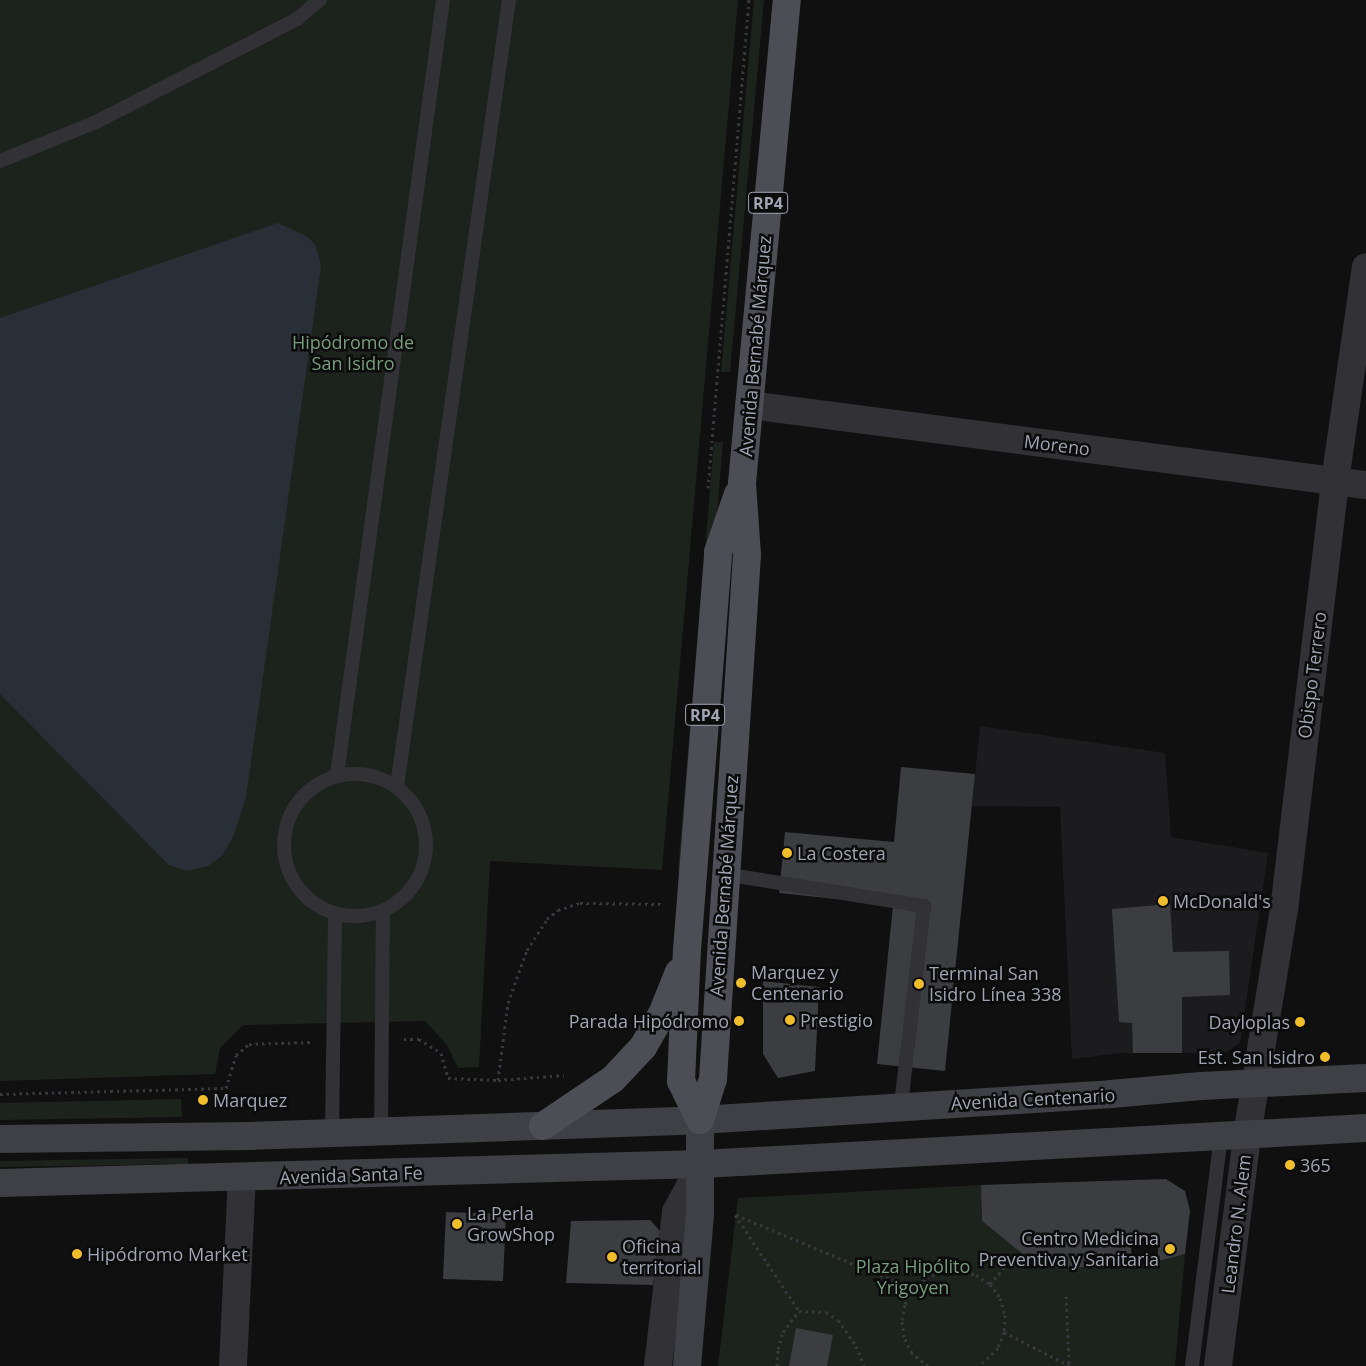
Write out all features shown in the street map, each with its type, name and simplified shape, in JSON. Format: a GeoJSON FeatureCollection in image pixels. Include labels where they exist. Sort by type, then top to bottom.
{"type":"FeatureCollection","features":[{"type":"Feature","properties":{"kind":"main road","name":"Avenida Bernabé Márquez"},"geometry":{"type":"LineString","coordinates":[[700,1120],[713,1079],[724,874],[747,555],[742,483],[787,0]]}},
{"type":"Feature","properties":{"kind":"main road","name":"Avenida Bernabé Márquez"},"geometry":{"type":"LineString","coordinates":[[700,1120],[681,1081],[688,950],[718,552],[742,483]]}},
{"type":"Feature","properties":{"kind":"main road"},"geometry":{"type":"LineString","coordinates":[[543,1126],[613,1079],[643,1047],[662,1014],[688,950]]}},
{"type":"Feature","properties":{"kind":"main road","name":"Avenida Centenario"},"geometry":{"type":"LineString","coordinates":[[700,1120],[1255,1083],[1366,1078]]}},
{"type":"Feature","properties":{"kind":"main road"},"geometry":{"type":"LineString","coordinates":[[0,1139],[332,1133],[700,1120]]}},
{"type":"Feature","properties":{"kind":"main road","name":"RP4"},"geometry":{"type":"LineString","coordinates":[[687,1366],[702,1164],[700,1120]]}},
{"type":"Feature","properties":{"kind":"main road"},"geometry":{"type":"LineString","coordinates":[[702,1164],[1366,1128]]}},
{"type":"Feature","properties":{"kind":"main road","name":"Avenida Santa Fe"},"geometry":{"type":"LineString","coordinates":[[0,1183],[242,1178],[702,1164]]}},
{"type":"Feature","properties":{"kind":"street","name":"Obispo Terrero"},"geometry":{"type":"LineString","coordinates":[[1255,1083],[1284,910],[1335,481],[1366,267]]}},
{"type":"Feature","properties":{"kind":"street","name":"Moreno"},"geometry":{"type":"LineString","coordinates":[[749,406],[1366,484]]}},
{"type":"Feature","properties":{"kind":"street","name":"Leandro N. Alem"},"geometry":{"type":"LineString","coordinates":[[1218,1366],[1234,1136],[1255,1083]]}},
{"type":"Feature","properties":{"kind":"street"},"geometry":{"type":"LineString","coordinates":[[658,1366],[676,1212],[702,1164]]}},
{"type":"Feature","properties":{"kind":"street"},"geometry":{"type":"LineString","coordinates":[[233,1366],[242,1178]]}},
{"type":"Feature","properties":{"kind":"lane"},"geometry":{"type":"LineString","coordinates":[[0,161],[96,122],[297,19],[320,0]]}},
{"type":"Feature","properties":{"kind":"lane"},"geometry":{"type":"LineString","coordinates":[[338,775],[443,0]]}},
{"type":"Feature","properties":{"kind":"lane"},"geometry":{"type":"LineString","coordinates":[[397,786],[509,0]]}},
{"type":"Feature","properties":{"kind":"lane"},"geometry":{"type":"LineString","coordinates":[[364,773],[397,786],[410,798],[424,822],[427,848],[421,874],[406,896],[383,912],[359,918],[335,915],[311,903],[293,883],[284,858],[284,831],[294,806],[313,787],[338,775],[364,773]]}},
{"type":"Feature","properties":{"kind":"lane"},"geometry":{"type":"LineString","coordinates":[[724,874],[882,897],[924,906],[901,1106]]}},
{"type":"Feature","properties":{"kind":"lane"},"geometry":{"type":"LineString","coordinates":[[381,1131],[383,912]]}},
{"type":"Feature","properties":{"kind":"lane"},"geometry":{"type":"LineString","coordinates":[[332,1133],[335,915]]}},
{"type":"Feature","properties":{"kind":"lane"},"geometry":{"type":"LineString","coordinates":[[1192,1366],[1234,1136]]}},
{"type":"Feature","properties":{"kind":"path"},"geometry":{"type":"LineString","coordinates":[[708,491],[749,0]]}},
{"type":"Feature","properties":{"kind":"path"},"geometry":{"type":"LineString","coordinates":[[498,1080],[569,1075]]}},
{"type":"Feature","properties":{"kind":"path"},"geometry":{"type":"LineString","coordinates":[[799,1311],[735,1215],[913,1289]]}},
{"type":"Feature","properties":{"kind":"path"},"geometry":{"type":"LineString","coordinates":[[990,1284],[1014,1256]]}},
{"type":"Feature","properties":{"kind":"path"},"geometry":{"type":"LineString","coordinates":[[928,1366],[912,1353],[904,1337],[902,1320],[905,1304],[913,1289],[926,1278],[942,1271],[959,1270],[976,1274],[990,1284],[1000,1298],[1005,1315],[1004,1332],[998,1348],[979,1366]]}},
{"type":"Feature","properties":{"kind":"path"},"geometry":{"type":"LineString","coordinates":[[1066,1296],[1069,1366]]}},
{"type":"Feature","properties":{"kind":"path"},"geometry":{"type":"LineString","coordinates":[[777,1366],[778,1349],[783,1332],[799,1311]]}},
{"type":"Feature","properties":{"kind":"path"},"geometry":{"type":"LineString","coordinates":[[799,1311],[826,1312],[838,1320],[856,1346],[864,1366]]}},
{"type":"Feature","properties":{"kind":"path"},"geometry":{"type":"LineString","coordinates":[[1004,1332],[1069,1366]]}},
{"type":"Feature","properties":{"kind":"shaded area"},"geometry":{"type":"Polygon","coordinates":[[[278,223],[308,237],[316,246],[321,266],[246,797],[234,835],[222,856],[208,866],[187,871],[169,865],[0,694],[0,318],[278,223]]]}},
{"type":"Feature","properties":{"kind":"shaded area","name":"McDonald's"},"geometry":{"type":"Polygon","coordinates":[[[980,726],[1165,753],[1171,837],[1268,853],[1240,1043],[1225,1053],[1121,1053],[1072,1059],[1060,807],[972,806],[980,726]]]}},
{"type":"Feature","properties":{"kind":"green space","name":"Hipódromo de San Isidro"},"geometry":{"type":"Polygon","coordinates":[[[0,0],[738,0],[662,870],[490,861],[479,1067],[458,1068],[447,1045],[425,1021],[243,1025],[220,1048],[215,1074],[0,1081],[0,0]]]}},
{"type":"Feature","properties":{"kind":"green space"},"geometry":{"type":"Polygon","coordinates":[[[754,0],[764,0],[730,372],[721,372],[754,0]]]}},
{"type":"Feature","properties":{"kind":"green space"},"geometry":{"type":"Polygon","coordinates":[[[714,442],[723,442],[687,872],[678,871],[714,442]]]}},
{"type":"Feature","properties":{"kind":"green space"},"geometry":{"type":"Polygon","coordinates":[[[181,1099],[182,1117],[0,1120],[0,1103],[181,1099]]]}},
{"type":"Feature","properties":{"kind":"green space"},"geometry":{"type":"Polygon","coordinates":[[[188,1158],[188,1164],[0,1167],[0,1161],[188,1158]]]}},
{"type":"Feature","properties":{"kind":"green space","name":"Plaza Hipólito Yrigoyen"},"geometry":{"type":"Polygon","coordinates":[[[981,1185],[982,1221],[1040,1268],[1131,1266],[1185,1254],[1175,1366],[718,1366],[738,1198],[981,1185]]]}},
{"type":"Feature","properties":{"kind":"building","name":"Terminal San Isidro Línea 338"},"geometry":{"type":"Polygon","coordinates":[[[901,767],[975,774],[945,1071],[877,1064],[893,905],[779,893],[785,832],[894,842],[901,767]]]}},
{"type":"Feature","properties":{"kind":"building"},"geometry":{"type":"Polygon","coordinates":[[[1170,904],[1173,952],[1229,951],[1230,995],[1182,997],[1182,1053],[1133,1053],[1132,1023],[1119,1022],[1112,909],[1170,904]]]}},
{"type":"Feature","properties":{"kind":"building","name":"Prestigio"},"geometry":{"type":"Polygon","coordinates":[[[763,981],[819,987],[815,1071],[778,1078],[763,1054],[763,981]]]}},
{"type":"Feature","properties":{"kind":"building"},"geometry":{"type":"Polygon","coordinates":[[[1166,1179],[1185,1191],[1190,1211],[1185,1254],[1158,1261],[1158,1245],[1131,1245],[1132,1266],[1040,1268],[982,1221],[981,1185],[1166,1179]]]}},
{"type":"Feature","properties":{"kind":"building"},"geometry":{"type":"Polygon","coordinates":[[[446,1212],[506,1214],[503,1281],[443,1279],[446,1212]]]}},
{"type":"Feature","properties":{"kind":"building","name":"Oficina territorial"},"geometry":{"type":"Polygon","coordinates":[[[650,1220],[660,1231],[653,1285],[566,1283],[571,1221],[650,1220]]]}},
{"type":"Feature","properties":{"kind":"building"},"geometry":{"type":"Polygon","coordinates":[[[796,1328],[833,1335],[827,1366],[789,1366],[796,1328]]]}},
{"type":"Feature","properties":{"kind":"place","name":"La Costera"},"geometry":{"type":"Point","coordinates":[787,853]}},
{"type":"Feature","properties":{"kind":"place","name":"McDonald's"},"geometry":{"type":"Point","coordinates":[1163,901]}},
{"type":"Feature","properties":{"kind":"place","name":"Marquez y Centenario"},"geometry":{"type":"Point","coordinates":[741,983]}},
{"type":"Feature","properties":{"kind":"place","name":"Terminal San Isidro Línea 338"},"geometry":{"type":"Point","coordinates":[919,984]}},
{"type":"Feature","properties":{"kind":"place","name":"Prestigio"},"geometry":{"type":"Point","coordinates":[790,1020]}},
{"type":"Feature","properties":{"kind":"place","name":"Parada Hipódromo"},"geometry":{"type":"Point","coordinates":[739,1021]}},
{"type":"Feature","properties":{"kind":"place","name":"Dayloplas"},"geometry":{"type":"Point","coordinates":[1300,1022]}},
{"type":"Feature","properties":{"kind":"place","name":"Est. San Isidro"},"geometry":{"type":"Point","coordinates":[1325,1057]}},
{"type":"Feature","properties":{"kind":"place","name":"Marquez"},"geometry":{"type":"Point","coordinates":[203,1100]}},
{"type":"Feature","properties":{"kind":"place","name":"365"},"geometry":{"type":"Point","coordinates":[1290,1165]}},
{"type":"Feature","properties":{"kind":"place","name":"La Perla GrowShop"},"geometry":{"type":"Point","coordinates":[457,1224]}},
{"type":"Feature","properties":{"kind":"place","name":"Centro Medicina Preventiva y Sanitaria"},"geometry":{"type":"Point","coordinates":[1170,1249]}},
{"type":"Feature","properties":{"kind":"place","name":"Hipódromo Market"},"geometry":{"type":"Point","coordinates":[77,1254]}},
{"type":"Feature","properties":{"kind":"place","name":"Oficina territorial"},"geometry":{"type":"Point","coordinates":[612,1257]}}]}
